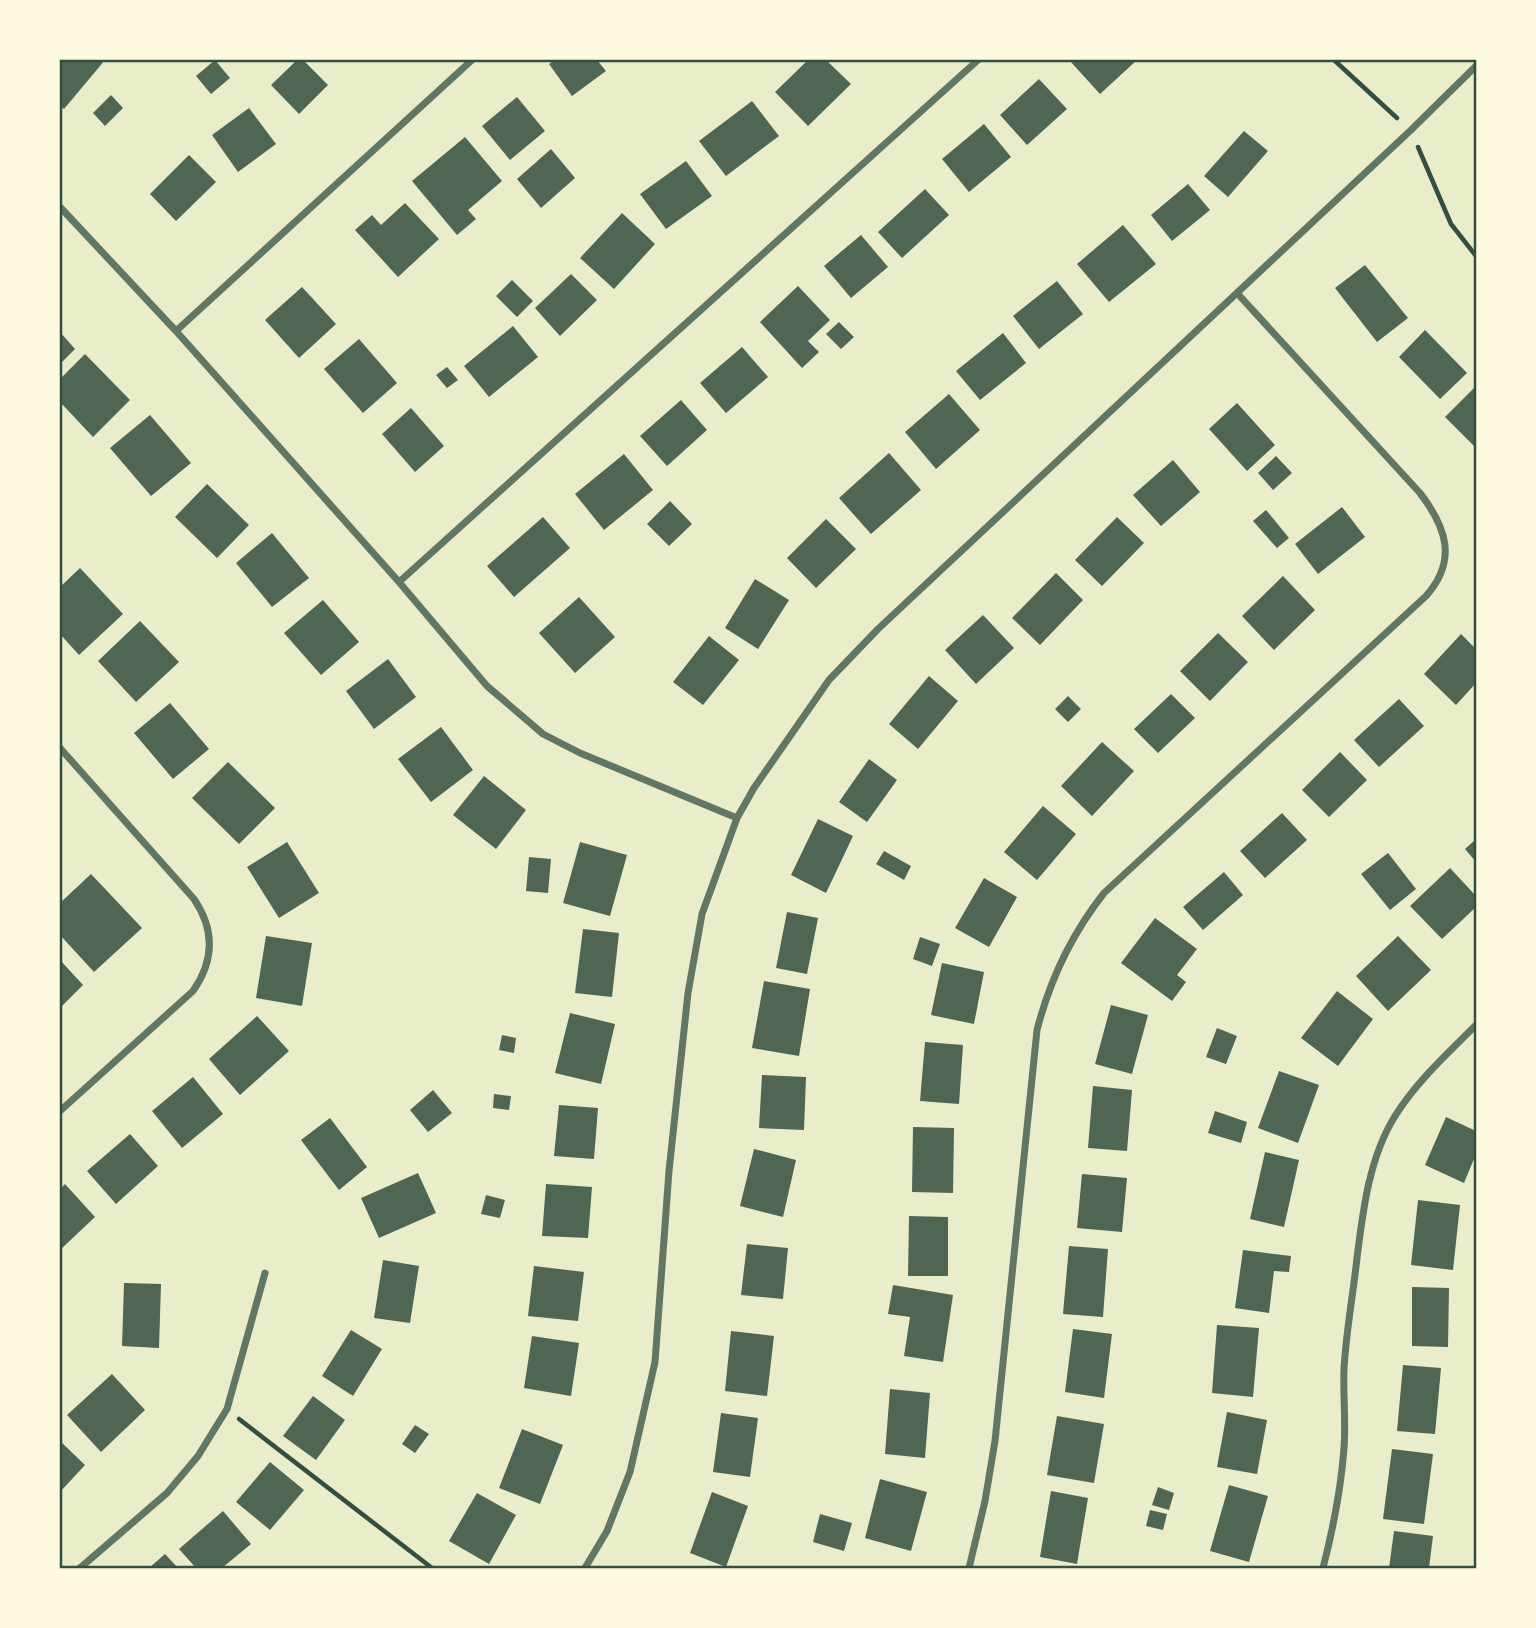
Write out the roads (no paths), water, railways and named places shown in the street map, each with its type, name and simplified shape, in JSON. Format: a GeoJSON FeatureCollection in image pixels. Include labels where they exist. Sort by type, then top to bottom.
{"type":"FeatureCollection","features":[{"type":"Feature","properties":{"kind":"street"},"geometry":{"type":"LineString","coordinates":[[176,331],[472,60]]}},
{"type":"Feature","properties":{"kind":"street"},"geometry":{"type":"LineString","coordinates":[[398,582],[978,60]]}},
{"type":"Feature","properties":{"kind":"street"},"geometry":{"type":"LineString","coordinates":[[585,1569],[607,1531],[625,1484],[644,1417],[655,1362],[669,1171],[688,993],[702,914],[737,818],[754,788],[829,680],[878,629],[1476,66]]}},
{"type":"Feature","properties":{"kind":"street"},"geometry":{"type":"LineString","coordinates":[[60,207],[176,331],[487,686],[543,734],[580,753],[737,818]]}},
{"type":"Feature","properties":{"kind":"street"},"geometry":{"type":"LineString","coordinates":[[969,1569],[995,1441],[1037,1030],[1061,959],[1076,931],[1104,893],[1426,596],[1441,575],[1446,556],[1440,522],[1420,492],[1237,293]]}},
{"type":"Feature","properties":{"kind":"street"},"geometry":{"type":"LineString","coordinates":[[60,748],[194,899],[203,913],[210,937],[205,969],[192,990],[60,1111]]}},
{"type":"Feature","properties":{"kind":"street"},"geometry":{"type":"LineString","coordinates":[[1323,1569],[1334,1527],[1344,1447],[1344,1367],[1364,1203],[1371,1174],[1390,1127],[1404,1103],[1436,1063],[1476,1025]]}},
{"type":"Feature","properties":{"kind":"street"},"geometry":{"type":"LineString","coordinates":[[80,1569],[167,1493],[198,1456],[228,1409],[265,1273]]}}]}
